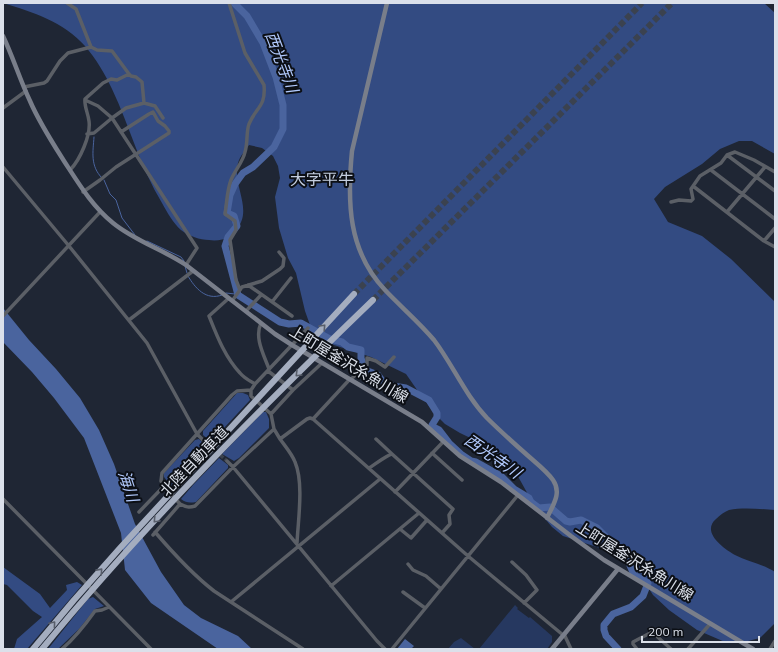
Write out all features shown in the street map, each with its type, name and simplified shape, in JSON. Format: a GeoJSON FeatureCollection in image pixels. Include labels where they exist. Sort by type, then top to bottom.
{"type":"FeatureCollection","features":[{"type":"Feature","properties":{"kind":"highway","name":"北陸自動車道"},"geometry":{"type":"LineString","coordinates":[[33,649],[74,600],[177,485],[354,294]]}},
{"type":"Feature","properties":{"kind":"highway","name":"北陸自動車道"},"geometry":{"type":"LineString","coordinates":[[42,649],[79,605],[182,491],[256,415],[374,300]]}},
{"type":"Feature","properties":{"kind":"main road"},"geometry":{"type":"LineString","coordinates":[[387,3],[352,151],[350,200],[352,223],[356,240],[361,255],[370,272],[428,332],[478,408],[494,425],[554,480],[557,487],[557,496],[547,518]]}},
{"type":"Feature","properties":{"kind":"main road","name":"上町屋釜沢糸魚川線"},"geometry":{"type":"LineString","coordinates":[[3,36],[40,122],[84,192],[100,212],[127,234],[186,265],[292,345],[416,418],[460,456],[501,482],[586,547],[618,568],[753,649]]}},
{"type":"Feature","properties":{"kind":"main road"},"geometry":{"type":"LineString","coordinates":[[552,649],[618,568]]}},
{"type":"Feature","properties":{"kind":"street"},"geometry":{"type":"LineString","coordinates":[[67,3],[76,9],[91,47]]}},
{"type":"Feature","properties":{"kind":"street"},"geometry":{"type":"LineString","coordinates":[[229,3],[245,53],[264,85],[265,90],[262,105],[250,122],[248,144],[231,180],[226,204],[225,214],[235,221],[236,230],[230,240],[236,280],[240,290]]}},
{"type":"Feature","properties":{"kind":"street"},"geometry":{"type":"LineString","coordinates":[[3,108],[25,89],[44,83],[60,61],[68,53],[91,47],[97,50],[112,51],[129,74],[142,82],[144,103]]}},
{"type":"Feature","properties":{"kind":"street"},"geometry":{"type":"LineString","coordinates":[[85,100],[103,83],[111,79],[118,80],[129,74]]}},
{"type":"Feature","properties":{"kind":"street"},"geometry":{"type":"LineString","coordinates":[[85,100],[98,106],[112,118],[197,248],[186,265]]}},
{"type":"Feature","properties":{"kind":"street"},"geometry":{"type":"LineString","coordinates":[[70,170],[81,153],[87,134],[89,121],[85,100]]}},
{"type":"Feature","properties":{"kind":"street"},"geometry":{"type":"LineString","coordinates":[[87,134],[94,133],[126,108],[144,103],[155,106],[163,118]]}},
{"type":"Feature","properties":{"kind":"street"},"geometry":{"type":"LineString","coordinates":[[84,192],[116,167],[169,131],[158,121],[153,112],[121,132]]}},
{"type":"Feature","properties":{"kind":"street"},"geometry":{"type":"LineString","coordinates":[[671,202],[679,200],[692,201],[691,189],[700,176],[721,163],[727,155],[734,152],[754,160],[775,172]]}},
{"type":"Feature","properties":{"kind":"street"},"geometry":{"type":"LineString","coordinates":[[727,155],[775,191]]}},
{"type":"Feature","properties":{"kind":"street"},"geometry":{"type":"LineString","coordinates":[[3,167],[147,343],[197,434],[204,440]]}},
{"type":"Feature","properties":{"kind":"street"},"geometry":{"type":"LineString","coordinates":[[727,212],[765,167]]}},
{"type":"Feature","properties":{"kind":"street"},"geometry":{"type":"LineString","coordinates":[[711,170],[775,219]]}},
{"type":"Feature","properties":{"kind":"street"},"geometry":{"type":"LineString","coordinates":[[693,186],[764,241],[775,247]]}},
{"type":"Feature","properties":{"kind":"street"},"geometry":{"type":"LineString","coordinates":[[3,316],[100,212]]}},
{"type":"Feature","properties":{"kind":"street"},"geometry":{"type":"LineString","coordinates":[[764,241],[775,228]]}},
{"type":"Feature","properties":{"kind":"street"},"geometry":{"type":"LineString","coordinates":[[255,384],[241,374],[232,364],[220,344],[209,316],[240,290],[248,285],[267,278],[283,266],[284,258],[279,252]]}},
{"type":"Feature","properties":{"kind":"street"},"geometry":{"type":"LineString","coordinates":[[129,320],[193,271]]}},
{"type":"Feature","properties":{"kind":"street"},"geometry":{"type":"LineString","coordinates":[[272,302],[291,278]]}},
{"type":"Feature","properties":{"kind":"street"},"geometry":{"type":"LineString","coordinates":[[248,285],[292,316]]}},
{"type":"Feature","properties":{"kind":"street"},"geometry":{"type":"LineString","coordinates":[[246,311],[261,295]]}},
{"type":"Feature","properties":{"kind":"street"},"geometry":{"type":"LineString","coordinates":[[261,323],[259,326],[258,339],[269,370],[293,390]]}},
{"type":"Feature","properties":{"kind":"street"},"geometry":{"type":"LineString","coordinates":[[298,545],[300,493],[297,468],[292,456],[274,429],[271,414],[251,396],[251,390],[308,328]]}},
{"type":"Feature","properties":{"kind":"street"},"geometry":{"type":"LineString","coordinates":[[313,419],[350,379],[367,364],[367,358],[386,367],[394,357]]}},
{"type":"Feature","properties":{"kind":"street"},"geometry":{"type":"LineString","coordinates":[[271,414],[293,390],[322,363]]}},
{"type":"Feature","properties":{"kind":"street"},"geometry":{"type":"LineString","coordinates":[[251,390],[237,391],[162,473],[161,481],[180,504],[186,507],[195,506],[233,467],[274,429]]}},
{"type":"Feature","properties":{"kind":"street"},"geometry":{"type":"LineString","coordinates":[[280,439],[307,419],[313,419],[468,556],[563,635],[571,649]]}},
{"type":"Feature","properties":{"kind":"street"},"geometry":{"type":"LineString","coordinates":[[376,439],[452,509],[449,515],[450,524],[442,533]]}},
{"type":"Feature","properties":{"kind":"street"},"geometry":{"type":"LineString","coordinates":[[395,492],[443,442]]}},
{"type":"Feature","properties":{"kind":"street"},"geometry":{"type":"LineString","coordinates":[[432,453],[462,480]]}},
{"type":"Feature","properties":{"kind":"street"},"geometry":{"type":"LineString","coordinates":[[369,468],[381,461],[388,454],[392,454]]}},
{"type":"Feature","properties":{"kind":"street"},"geometry":{"type":"LineString","coordinates":[[227,461],[377,642],[385,649]]}},
{"type":"Feature","properties":{"kind":"street"},"geometry":{"type":"LineString","coordinates":[[231,602],[298,545],[380,479]]}},
{"type":"Feature","properties":{"kind":"street"},"geometry":{"type":"LineString","coordinates":[[139,512],[164,486]]}},
{"type":"Feature","properties":{"kind":"street"},"geometry":{"type":"LineString","coordinates":[[392,649],[518,495]]}},
{"type":"Feature","properties":{"kind":"street"},"geometry":{"type":"LineString","coordinates":[[3,499],[151,649]]}},
{"type":"Feature","properties":{"kind":"street"},"geometry":{"type":"LineString","coordinates":[[180,504],[154,534],[202,581],[231,602],[303,649]]}},
{"type":"Feature","properties":{"kind":"street"},"geometry":{"type":"LineString","coordinates":[[331,586],[419,513]]}},
{"type":"Feature","properties":{"kind":"street"},"geometry":{"type":"LineString","coordinates":[[400,529],[411,538],[428,520]]}},
{"type":"Feature","properties":{"kind":"street"},"geometry":{"type":"LineString","coordinates":[[512,562],[526,575],[537,590],[524,603]]}},
{"type":"Feature","properties":{"kind":"street"},"geometry":{"type":"LineString","coordinates":[[408,564],[413,570],[426,576],[441,590]]}},
{"type":"Feature","properties":{"kind":"street"},"geometry":{"type":"LineString","coordinates":[[403,592],[425,608]]}},
{"type":"Feature","properties":{"kind":"street"},"geometry":{"type":"LineString","coordinates":[[62,649],[83,628],[95,611],[109,607]]}},
{"type":"Feature","properties":{"kind":"street"},"geometry":{"type":"LineString","coordinates":[[688,649],[710,624]]}},
{"type":"Feature","properties":{"kind":"street"},"geometry":{"type":"LineString","coordinates":[[636,649],[633,642],[652,632],[671,649]]}},
{"type":"Feature","properties":{"kind":"street"},"geometry":{"type":"LineString","coordinates":[[770,649],[775,641]]}},
{"type":"Feature","properties":{"kind":"shaded area"},"geometry":{"type":"Polygon","coordinates":[[[3,3],[764,3],[775,13],[775,154],[752,141],[739,141],[720,149],[702,164],[665,187],[654,199],[668,222],[702,236],[731,259],[775,302],[775,510],[746,508],[729,510],[716,519],[712,524],[711,529],[715,539],[730,552],[775,572],[775,623],[760,638],[740,643],[725,642],[697,630],[669,610],[653,595],[642,578],[629,563],[606,550],[563,536],[552,527],[535,507],[515,471],[503,458],[483,444],[445,424],[436,415],[406,374],[371,357],[334,345],[320,336],[310,325],[296,273],[288,258],[279,228],[275,197],[280,178],[278,166],[273,156],[262,148],[249,145],[239,160],[237,172],[243,214],[241,222],[230,237],[220,240],[206,240],[191,236],[181,230],[170,217],[154,189],[112,89],[89,51],[68,30],[58,24],[37,14],[3,3]]]}},
{"type":"Feature","properties":{"kind":"shaded area"},"geometry":{"type":"Polygon","coordinates":[[[3,308],[80,398],[99,430],[114,464],[135,524],[161,572],[184,605],[201,618],[238,636],[252,649],[218,649],[151,603],[125,570],[121,533],[84,438],[54,398],[32,372],[3,342],[3,308]]]}},
{"type":"Feature","properties":{"kind":"shaded area"},"geometry":{"type":"Polygon","coordinates":[[[237,393],[248,395],[250,400],[211,442],[203,435],[203,431],[237,393]]]}},
{"type":"Feature","properties":{"kind":"shaded area"},"geometry":{"type":"Polygon","coordinates":[[[263,412],[266,412],[269,419],[269,428],[239,458],[234,461],[222,454],[263,412]]]}},
{"type":"Feature","properties":{"kind":"shaded area"},"geometry":{"type":"Polygon","coordinates":[[[199,439],[207,447],[172,487],[164,477],[164,473],[195,440],[199,439]]]}},
{"type":"Feature","properties":{"kind":"shaded area"},"geometry":{"type":"Polygon","coordinates":[[[219,458],[228,465],[228,468],[196,502],[192,503],[181,499],[193,485],[219,458]]]}},
{"type":"Feature","properties":{"kind":"shaded area"},"geometry":{"type":"Polygon","coordinates":[[[3,567],[40,594],[50,608],[67,590],[66,585],[77,582],[82,585],[27,649],[14,649],[17,639],[42,617],[33,611],[7,585],[3,584],[3,567]]]}},
{"type":"Feature","properties":{"kind":"shaded area"},"geometry":{"type":"Polygon","coordinates":[[[93,597],[104,606],[95,609],[79,629],[58,649],[48,649],[88,599],[93,597]]]}},
{"type":"Feature","properties":{"kind":"shaded area"},"geometry":{"type":"Polygon","coordinates":[[[515,605],[518,608],[517,609],[529,618],[530,617],[552,636],[552,642],[547,649],[479,649],[515,605]]]}},
{"type":"Feature","properties":{"kind":"shaded area"},"geometry":{"type":"Polygon","coordinates":[[[461,638],[475,649],[448,649],[454,642],[461,638]]]}},
{"type":"Feature","properties":{"kind":"shaded area"},"geometry":{"type":"Polygon","coordinates":[[[405,639],[414,646],[411,649],[397,649],[405,639]]]}},
{"type":"Feature","properties":{"kind":"waterway","name":"西光寺川"},"geometry":{"type":"LineString","coordinates":[[234,3],[247,16],[263,43],[276,77],[283,105],[283,129],[274,147],[253,167],[243,173],[235,184],[230,195],[227,213],[234,216],[237,226],[228,237],[225,246],[238,295],[280,322],[289,324],[301,323],[330,339],[342,342],[348,347],[361,350],[361,358],[365,370],[378,375],[384,383],[406,388],[429,400],[437,413],[437,417],[432,425],[433,427],[439,430],[449,443],[462,455],[501,476],[514,489],[529,498],[531,502],[539,508],[550,507],[566,521],[570,522],[581,520],[597,528],[614,543],[614,547],[626,556],[634,575],[648,583],[643,596],[631,607],[613,614],[604,625],[606,636],[618,649]]}},
{"type":"Feature","properties":{"kind":"waterway"},"geometry":{"type":"LineString","coordinates":[[94,137],[93,159],[96,169],[102,178]]}},
{"type":"Feature","properties":{"kind":"waterway"},"geometry":{"type":"LineString","coordinates":[[104,180],[110,194],[116,200],[122,218],[135,235]]}},
{"type":"Feature","properties":{"kind":"waterway"},"geometry":{"type":"LineString","coordinates":[[147,241],[181,257],[184,261]]}},
{"type":"Feature","properties":{"kind":"waterway"},"geometry":{"type":"LineString","coordinates":[[185,266],[187,273]]}},
{"type":"Feature","properties":{"kind":"waterway"},"geometry":{"type":"LineString","coordinates":[[188,276],[194,285],[206,295],[222,295]]}},
{"type":"Feature","properties":{"kind":"waterway"},"geometry":{"type":"LineString","coordinates":[[226,293],[235,294]]}},
{"type":"Feature","properties":{"kind":"tunnel"},"geometry":{"type":"LineString","coordinates":[[354,294],[642,3]]}},
{"type":"Feature","properties":{"kind":"tunnel"},"geometry":{"type":"LineString","coordinates":[[373,300],[672,3]]}},
{"type":"Feature","properties":{"kind":"tunnel"},"geometry":{"type":"LineString","coordinates":[[204,441],[227,461]]}},
{"type":"Feature","properties":{"kind":"district","name":"大字平牛"},"geometry":{"type":"Point","coordinates":[322,179]}},
{"type":"Feature","properties":{"kind":"water label","name":"海川"},"geometry":{"type":"Point","coordinates":[129,486]}}]}
